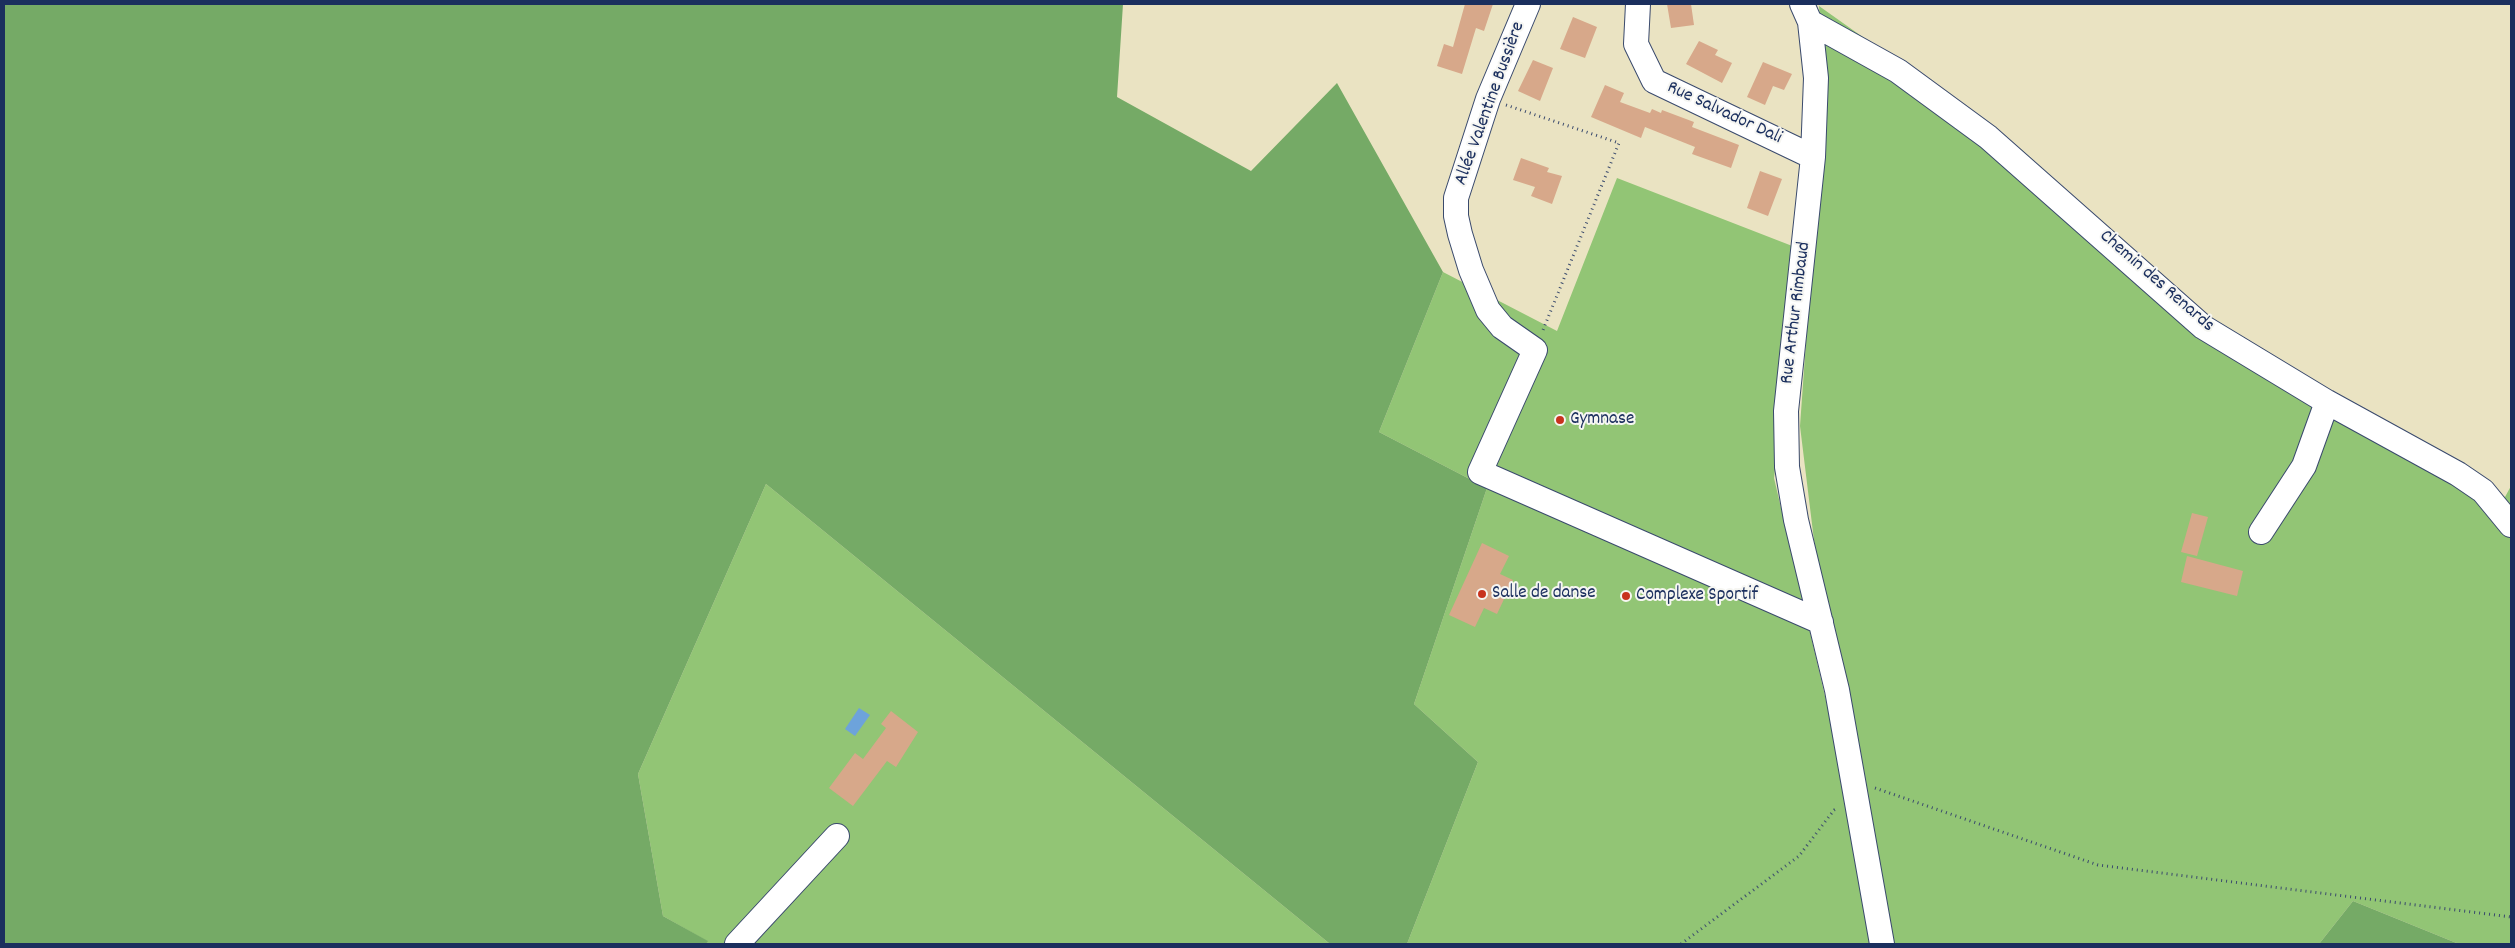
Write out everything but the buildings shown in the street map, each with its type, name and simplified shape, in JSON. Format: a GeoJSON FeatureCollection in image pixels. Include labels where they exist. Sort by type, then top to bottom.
{"type":"FeatureCollection","features":[{"type":"Feature","properties":{"kind":"street","name":"Allée Valentine Bussière"},"geometry":{"type":"LineString","coordinates":[[1528,4],[1488,99],[1456,198],[1456,216],[1471,270],[1488,310],[1502,326],[1535,350]]}},
{"type":"Feature","properties":{"kind":"street","name":"Rue Salvador Dali"},"geometry":{"type":"LineString","coordinates":[[1638,4],[1636,44],[1654,81],[1813,157]]}},
{"type":"Feature","properties":{"kind":"street","name":"Rue Arthur Rimbaud"},"geometry":{"type":"LineString","coordinates":[[1806,13],[1816,78],[1813,157],[1786,411],[1787,467],[1796,520],[1838,690],[1882,944]]}},
{"type":"Feature","properties":{"kind":"street","name":"Chemin des Renards"},"geometry":{"type":"LineString","coordinates":[[1806,13],[1898,71],[1988,137],[2203,327],[2327,402],[2458,474],[2483,490],[2511,524]]}},
{"type":"Feature","properties":{"kind":"street"},"geometry":{"type":"LineString","coordinates":[[1535,350],[1480,472],[1821,622]]}},
{"type":"Feature","properties":{"kind":"street"},"geometry":{"type":"LineString","coordinates":[[2261,532],[2304,466],[2327,402]]}},
{"type":"Feature","properties":{"kind":"street"},"geometry":{"type":"LineString","coordinates":[[738,944],[837,836]]}},
{"type":"Feature","properties":{"kind":"path"},"geometry":{"type":"LineString","coordinates":[[1488,99],[1619,143],[1535,350]]}},
{"type":"Feature","properties":{"kind":"path"},"geometry":{"type":"LineString","coordinates":[[1681,944],[1799,856],[1834,810],[1856,792],[2098,865],[2511,917]]}},
{"type":"Feature","properties":{"kind":"green space"},"geometry":{"type":"Polygon","coordinates":[[[4,4],[1123,4],[1117,97],[1251,171],[1337,83],[1443,272],[1379,432],[1487,488],[1414,704],[1478,762],[1407,944],[1330,944],[766,484],[638,774],[663,916],[708,941],[706,944],[4,944],[4,4]]]}},
{"type":"Feature","properties":{"kind":"green space"},"geometry":{"type":"Polygon","coordinates":[[[1819,6],[2022,150],[2194,307],[2505,497],[2511,486],[2511,944],[2459,944],[2353,901],[2319,944],[1407,944],[1478,762],[1414,704],[1487,488],[1379,432],[1443,272],[1557,331],[1617,178],[1800,249],[1774,478],[1842,769],[1800,426],[1825,76],[1819,6]]]}},
{"type":"Feature","properties":{"kind":"green space"},"geometry":{"type":"Polygon","coordinates":[[[766,484],[1330,944],[706,944],[707,941],[663,916],[638,774],[766,484]]]}},
{"type":"Feature","properties":{"kind":"green space"},"geometry":{"type":"Polygon","coordinates":[[[2353,901],[2459,944],[2319,944],[2353,901]]]}},
{"type":"Feature","properties":{"kind":"water"},"geometry":{"type":"Polygon","coordinates":[[[859,708],[870,715],[855,736],[845,729],[859,708]]]}},
{"type":"Feature","properties":{"kind":"place","name":"Gymnase"},"geometry":{"type":"Point","coordinates":[1560,420]}},
{"type":"Feature","properties":{"kind":"place","name":"Salle de danse"},"geometry":{"type":"Point","coordinates":[1482,594]}},
{"type":"Feature","properties":{"kind":"place","name":"Complexe Sportif"},"geometry":{"type":"Point","coordinates":[1626,596]}}]}
